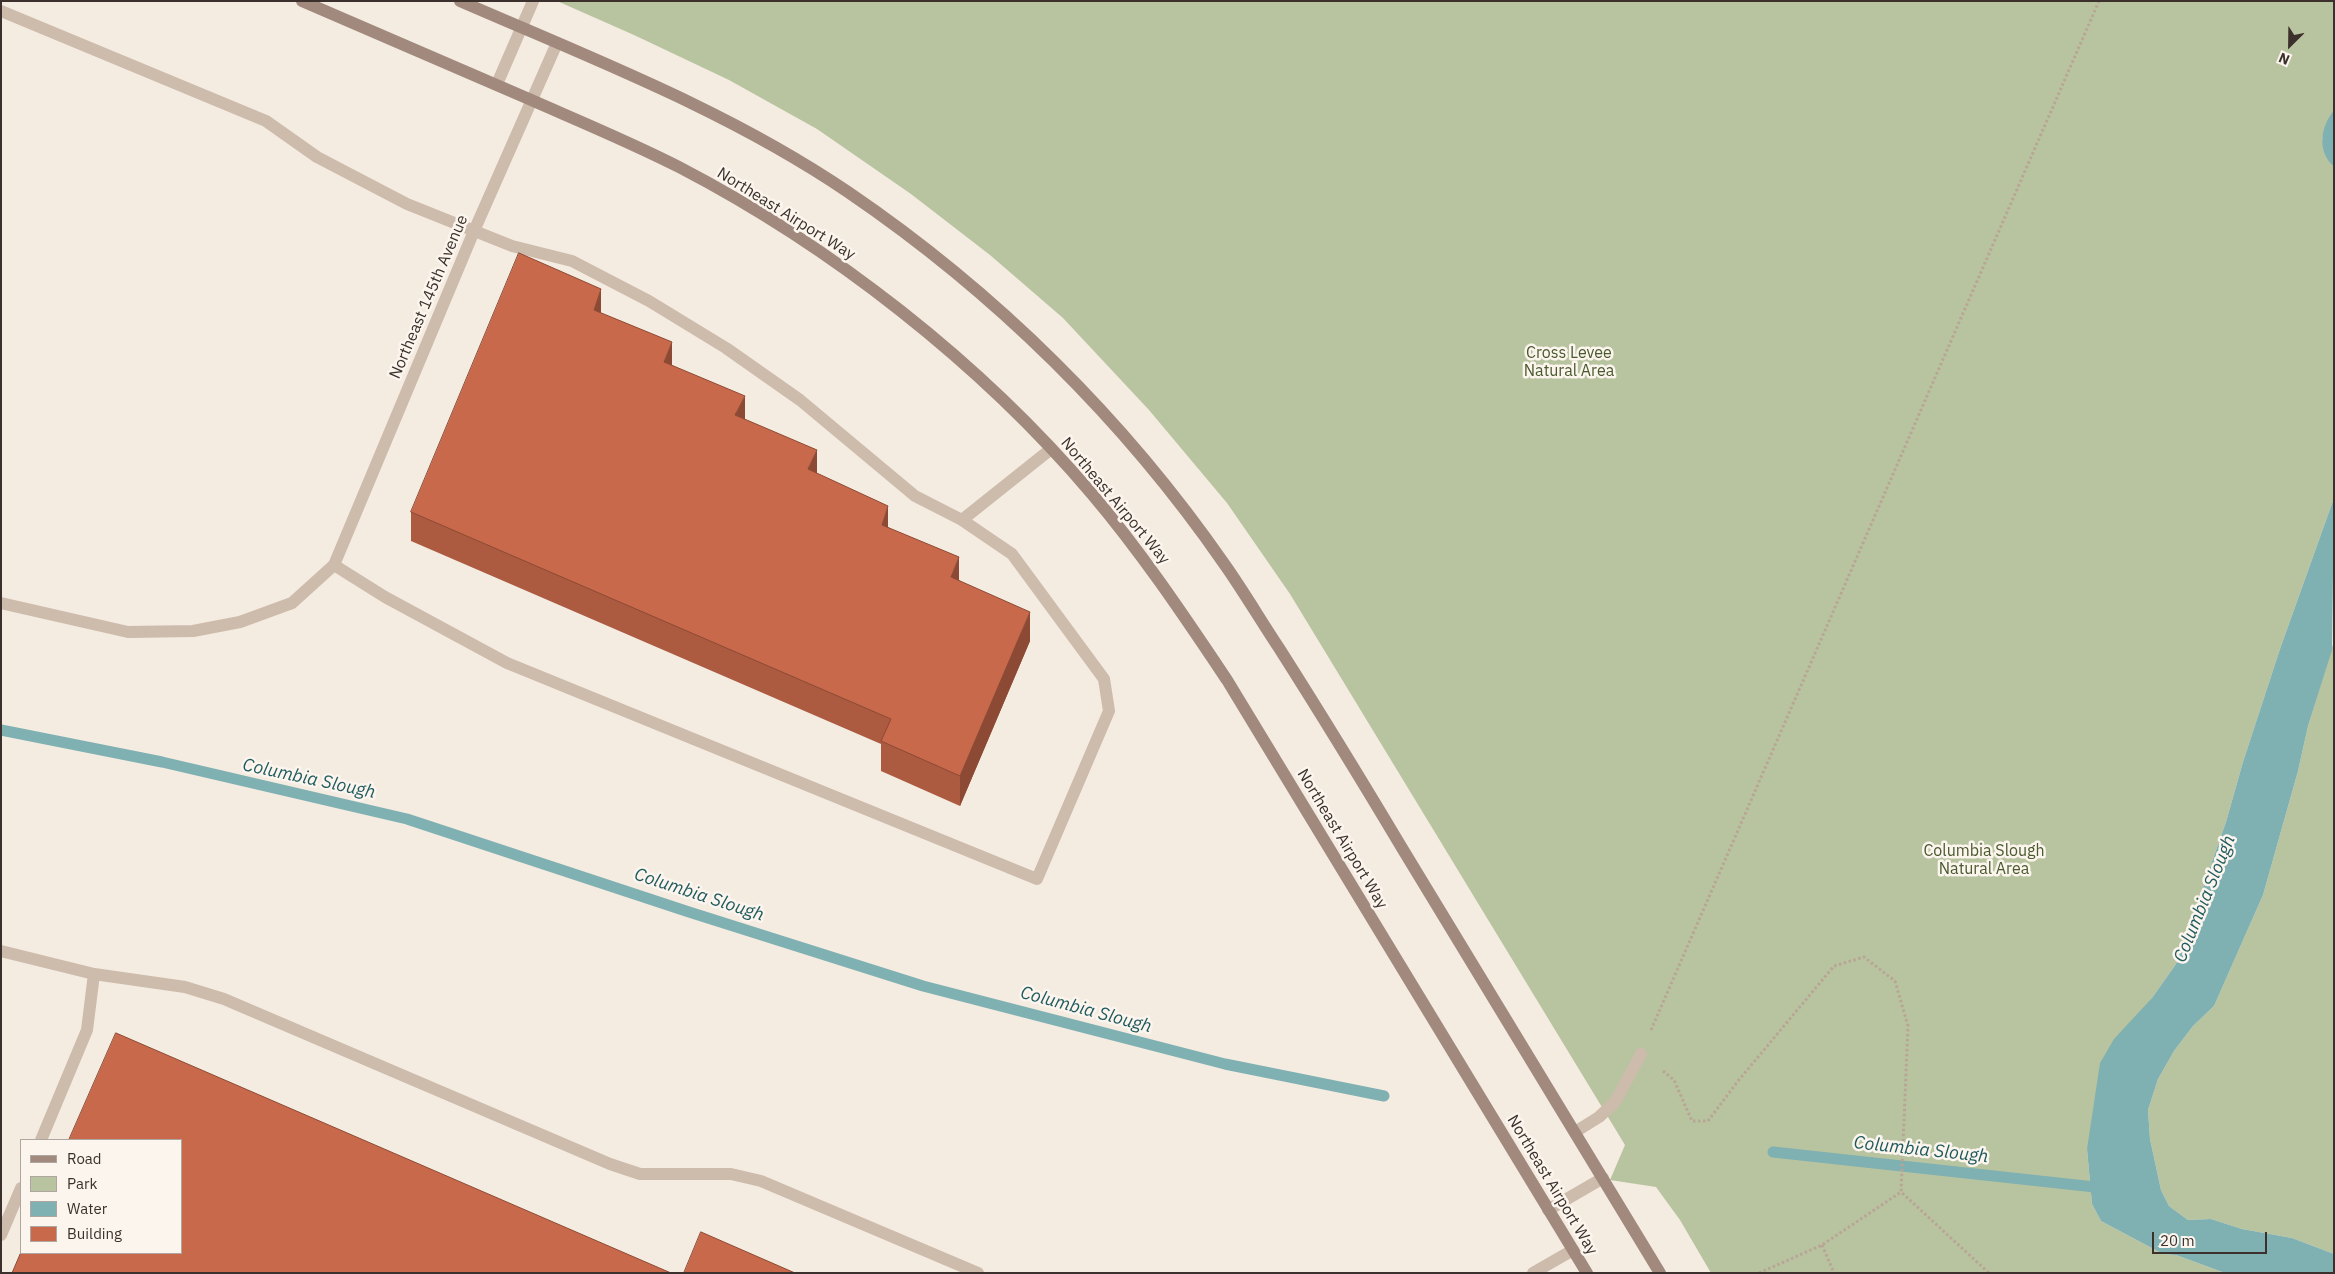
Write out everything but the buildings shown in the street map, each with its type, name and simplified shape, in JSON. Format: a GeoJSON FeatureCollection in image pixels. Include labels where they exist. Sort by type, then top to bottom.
{"type":"FeatureCollection","features":[{"type":"Feature","properties":{"kind":"main road","name":"Northeast Airport Way"},"geometry":{"type":"LineString","coordinates":[[302,1],[610,133],[681,168],[754,209],[819,250],[956,357],[1051,449],[1092,494],[1164,585],[1227,680],[1587,1273]]}},
{"type":"Feature","properties":{"kind":"main road"},"geometry":{"type":"LineString","coordinates":[[460,1],[642,80],[791,155],[847,191],[912,237],[971,285],[1020,328],[1109,417],[1159,477],[1226,565],[1331,730],[1660,1273]]}},
{"type":"Feature","properties":{"kind":"street"},"geometry":{"type":"LineString","coordinates":[[496,84],[534,1]]}},
{"type":"Feature","properties":{"kind":"street"},"geometry":{"type":"LineString","coordinates":[[1,11],[266,121],[317,157],[407,204],[512,246],[572,261],[648,301],[726,348],[800,400],[915,496],[962,520],[1012,554],[1104,678],[1109,711],[1037,879],[507,663],[385,597],[334,564],[292,603],[240,622],[193,631],[128,632],[1,603]]}},
{"type":"Feature","properties":{"kind":"street","name":"Northeast 145th Avenue"},"geometry":{"type":"LineString","coordinates":[[334,564],[474,231],[557,43]]}},
{"type":"Feature","properties":{"kind":"street"},"geometry":{"type":"LineString","coordinates":[[962,520],[1051,449]]}},
{"type":"Feature","properties":{"kind":"street"},"geometry":{"type":"LineString","coordinates":[[1,951],[94,974],[185,987],[224,999],[610,1164],[640,1174],[731,1174],[761,1181],[978,1273]]}},
{"type":"Feature","properties":{"kind":"street"},"geometry":{"type":"LineString","coordinates":[[41,1139],[87,1030],[94,974]]}},
{"type":"Feature","properties":{"kind":"street"},"geometry":{"type":"LineString","coordinates":[[1575,1132],[1598,1117],[1615,1102],[1641,1054]]}},
{"type":"Feature","properties":{"kind":"street"},"geometry":{"type":"LineString","coordinates":[[1548,1210],[1602,1178]]}},
{"type":"Feature","properties":{"kind":"street"},"geometry":{"type":"LineString","coordinates":[[1,1235],[20,1190]]}},
{"type":"Feature","properties":{"kind":"street"},"geometry":{"type":"LineString","coordinates":[[1533,1273],[1573,1250]]}},
{"type":"Feature","properties":{"kind":"path"},"geometry":{"type":"LineString","coordinates":[[1989,1273],[1901,1192],[1908,1026],[1895,981],[1864,957],[1834,966],[1738,1081],[1708,1121],[1692,1121],[1674,1080],[1641,1054],[2099,1]]}},
{"type":"Feature","properties":{"kind":"path"},"geometry":{"type":"LineString","coordinates":[[1759,1273],[1822,1245],[1901,1192]]}},
{"type":"Feature","properties":{"kind":"path"},"geometry":{"type":"LineString","coordinates":[[1822,1245],[1834,1273]]}},
{"type":"Feature","properties":{"kind":"green space"},"geometry":{"type":"Polygon","coordinates":[[[557,1],[2334,1],[2334,110],[2322,139],[2331,164],[2334,167],[2334,498],[2280,649],[2243,762],[2226,822],[2176,964],[2152,998],[2087,1149],[2092,1204],[2101,1221],[2163,1254],[2176,1255],[2225,1273],[1711,1273],[1680,1220],[1656,1187],[1610,1180],[1625,1145],[1290,594],[1227,503],[1149,410],[1063,318],[990,255],[911,194],[817,129],[729,80],[557,1]]]}},
{"type":"Feature","properties":{"kind":"green space"},"geometry":{"type":"Polygon","coordinates":[[[2334,641],[2334,1254],[2292,1238],[2242,1229],[2211,1219],[2188,1220],[2169,1206],[2161,1190],[2150,1139],[2148,1110],[2158,1079],[2174,1051],[2193,1026],[2214,1006],[2263,895],[2298,771],[2308,726],[2334,641]]]}},
{"type":"Feature","properties":{"kind":"water"},"geometry":{"type":"Polygon","coordinates":[[[2334,110],[2334,167],[2325,154],[2322,139],[2326,124],[2334,110]]]}},
{"type":"Feature","properties":{"kind":"water"},"geometry":{"type":"Polygon","coordinates":[[[2334,498],[2332,650],[2308,726],[2298,771],[2263,895],[2214,1006],[2193,1026],[2174,1051],[2158,1079],[2148,1110],[2150,1139],[2161,1190],[2169,1206],[2188,1220],[2211,1219],[2242,1229],[2292,1238],[2334,1254],[2334,1273],[2225,1273],[2176,1255],[2163,1254],[2101,1221],[2092,1204],[2087,1149],[2100,1063],[2114,1039],[2152,998],[2176,964],[2226,822],[2243,762],[2280,649],[2334,498]]]}},
{"type":"Feature","properties":{"kind":"waterway","name":"Columbia Slough"},"geometry":{"type":"LineString","coordinates":[[1,730],[162,762],[407,819],[689,912],[923,986],[1225,1064],[1384,1096]]}},
{"type":"Feature","properties":{"kind":"waterway","name":"Columbia Slough"},"geometry":{"type":"LineString","coordinates":[[1773,1152],[2104,1188]]}},
{"type":"Feature","properties":{"kind":"park label","name":"Cross Levee Natural Area"},"geometry":{"type":"Point","coordinates":[1569,362]}},
{"type":"Feature","properties":{"kind":"park label","name":"Columbia Slough Natural Area"},"geometry":{"type":"Point","coordinates":[1984,860]}}]}
